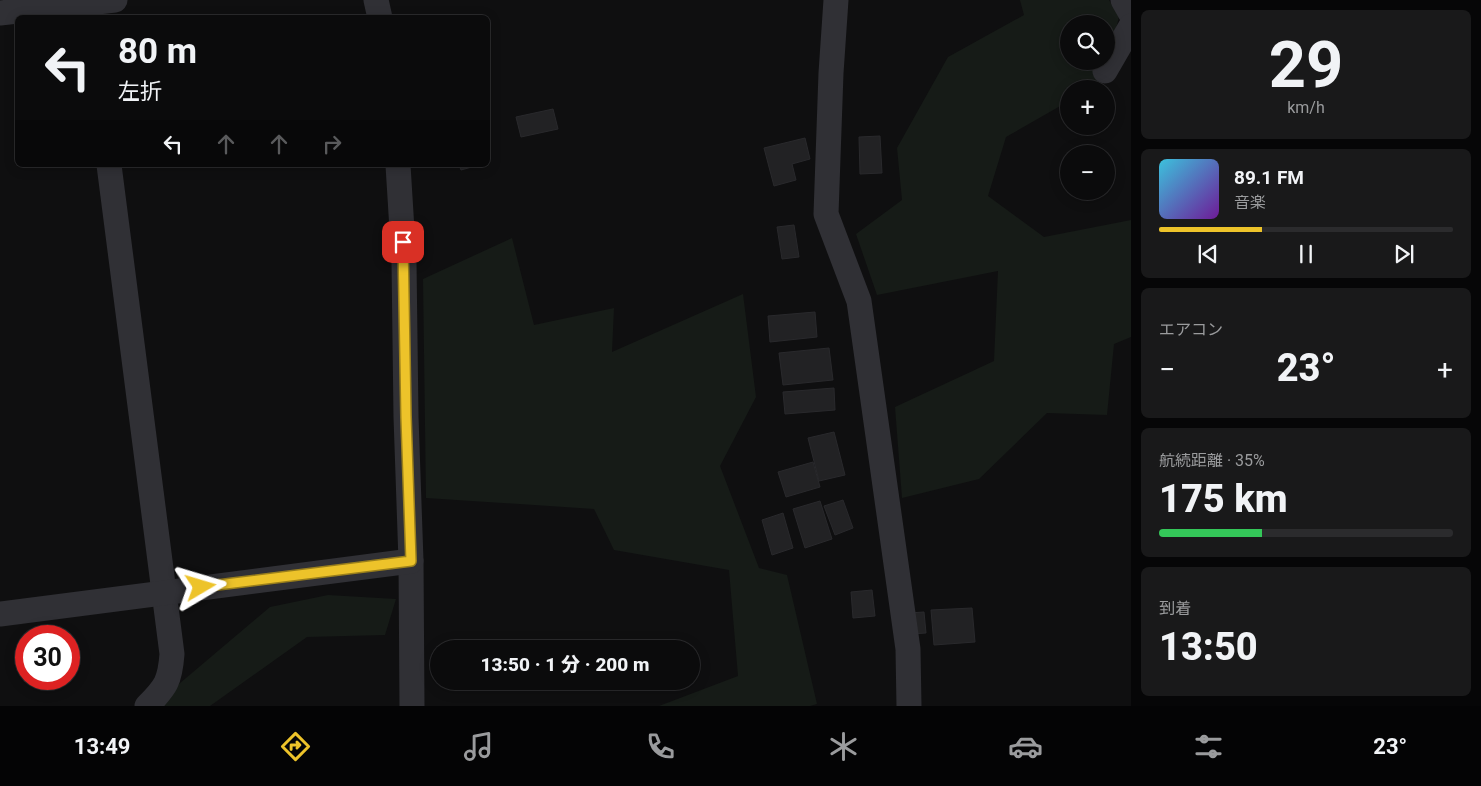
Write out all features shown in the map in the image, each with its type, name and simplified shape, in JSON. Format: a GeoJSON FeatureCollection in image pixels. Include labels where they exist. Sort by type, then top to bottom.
{"type":"FeatureCollection","features":[{"type":"Feature","properties":{"kind":"street"},"geometry":{"type":"LineString","coordinates":[[0,14],[88,7],[115,0]]}},
{"type":"Feature","properties":{"kind":"street"},"geometry":{"type":"LineString","coordinates":[[376,0],[379,15]]}},
{"type":"Feature","properties":{"kind":"street"},"geometry":{"type":"LineString","coordinates":[[836,0],[831,73],[826,214],[859,302],[908,648],[909,706]]}},
{"type":"Feature","properties":{"kind":"street"},"geometry":{"type":"LineString","coordinates":[[1123,0],[1131,14]]}},
{"type":"Feature","properties":{"kind":"street"},"geometry":{"type":"LineString","coordinates":[[1105,71],[1131,26]]}},
{"type":"Feature","properties":{"kind":"street"},"geometry":{"type":"LineString","coordinates":[[108,167],[172,654],[171,672],[164,689],[147,706]]}},
{"type":"Feature","properties":{"kind":"street"},"geometry":{"type":"LineString","coordinates":[[398,167],[404,262],[406,417],[411,561],[412,706]]}},
{"type":"Feature","properties":{"kind":"street"},"geometry":{"type":"LineString","coordinates":[[0,614],[411,561]]}},
{"type":"Feature","properties":{"kind":"shaded area"},"geometry":{"type":"Polygon","coordinates":[[[1020,0],[1109,0],[1119,17],[1115,33],[1115,15],[1060,15],[1060,70],[1106,70],[1103,80],[1060,80],[1060,106],[1006,137],[988,196],[1044,237],[1131,220],[1131,337],[1114,344],[1107,415],[1047,413],[979,479],[902,498],[895,407],[994,361],[998,271],[877,295],[856,234],[902,200],[897,148],[948,57],[1024,15],[1020,0]]]}},
{"type":"Feature","properties":{"kind":"shaded area"},"geometry":{"type":"Polygon","coordinates":[[[512,238],[534,325],[614,308],[612,352],[743,294],[756,397],[720,466],[759,568],[787,575],[817,704],[810,706],[659,706],[738,676],[729,570],[614,550],[594,509],[426,498],[423,279],[512,238]]]}},
{"type":"Feature","properties":{"kind":"shaded area"},"geometry":{"type":"Polygon","coordinates":[[[328,595],[396,599],[385,635],[307,637],[210,706],[153,706],[270,607],[328,595]]]}},
{"type":"Feature","properties":{"kind":"building"},"geometry":{"type":"Polygon","coordinates":[[[553,109],[558,129],[521,137],[516,117],[553,109]]]}},
{"type":"Feature","properties":{"kind":"building"},"geometry":{"type":"Polygon","coordinates":[[[880,136],[882,173],[860,174],[859,137],[880,136]]]}},
{"type":"Feature","properties":{"kind":"building"},"geometry":{"type":"Polygon","coordinates":[[[805,138],[810,159],[792,164],[796,180],[774,186],[764,148],[805,138]]]}},
{"type":"Feature","properties":{"kind":"building"},"geometry":{"type":"Polygon","coordinates":[[[460,167],[472,167],[461,170],[460,167]]]}},
{"type":"Feature","properties":{"kind":"building"},"geometry":{"type":"Polygon","coordinates":[[[794,225],[799,257],[782,259],[777,227],[794,225]]]}},
{"type":"Feature","properties":{"kind":"building"},"geometry":{"type":"Polygon","coordinates":[[[815,312],[817,337],[770,342],[768,316],[815,312]]]}},
{"type":"Feature","properties":{"kind":"building"},"geometry":{"type":"Polygon","coordinates":[[[829,348],[833,380],[783,385],[779,353],[829,348]]]}},
{"type":"Feature","properties":{"kind":"building"},"geometry":{"type":"Polygon","coordinates":[[[834,388],[835,410],[785,414],[783,392],[834,388]]]}},
{"type":"Feature","properties":{"kind":"building"},"geometry":{"type":"Polygon","coordinates":[[[834,432],[845,475],[819,481],[808,438],[834,432]]]}},
{"type":"Feature","properties":{"kind":"building"},"geometry":{"type":"Polygon","coordinates":[[[813,462],[820,487],[786,497],[778,472],[813,462]]]}},
{"type":"Feature","properties":{"kind":"building"},"geometry":{"type":"Polygon","coordinates":[[[843,500],[853,528],[835,535],[824,506],[843,500]]]}},
{"type":"Feature","properties":{"kind":"building"},"geometry":{"type":"Polygon","coordinates":[[[820,501],[832,539],[805,548],[793,509],[820,501]]]}},
{"type":"Feature","properties":{"kind":"building"},"geometry":{"type":"Polygon","coordinates":[[[783,513],[793,548],[772,555],[762,520],[783,513]]]}},
{"type":"Feature","properties":{"kind":"building"},"geometry":{"type":"Polygon","coordinates":[[[872,590],[875,616],[853,618],[851,592],[872,590]]]}},
{"type":"Feature","properties":{"kind":"building"},"geometry":{"type":"Polygon","coordinates":[[[972,608],[975,642],[934,645],[931,610],[972,608]]]}},
{"type":"Feature","properties":{"kind":"building"},"geometry":{"type":"Polygon","coordinates":[[[924,612],[926,633],[910,634],[909,613],[924,612]]]}},
{"type":"Feature","properties":{"kind":"route"},"geometry":{"type":"LineString","coordinates":[[201,587],[411,561],[403,242]]}}]}
